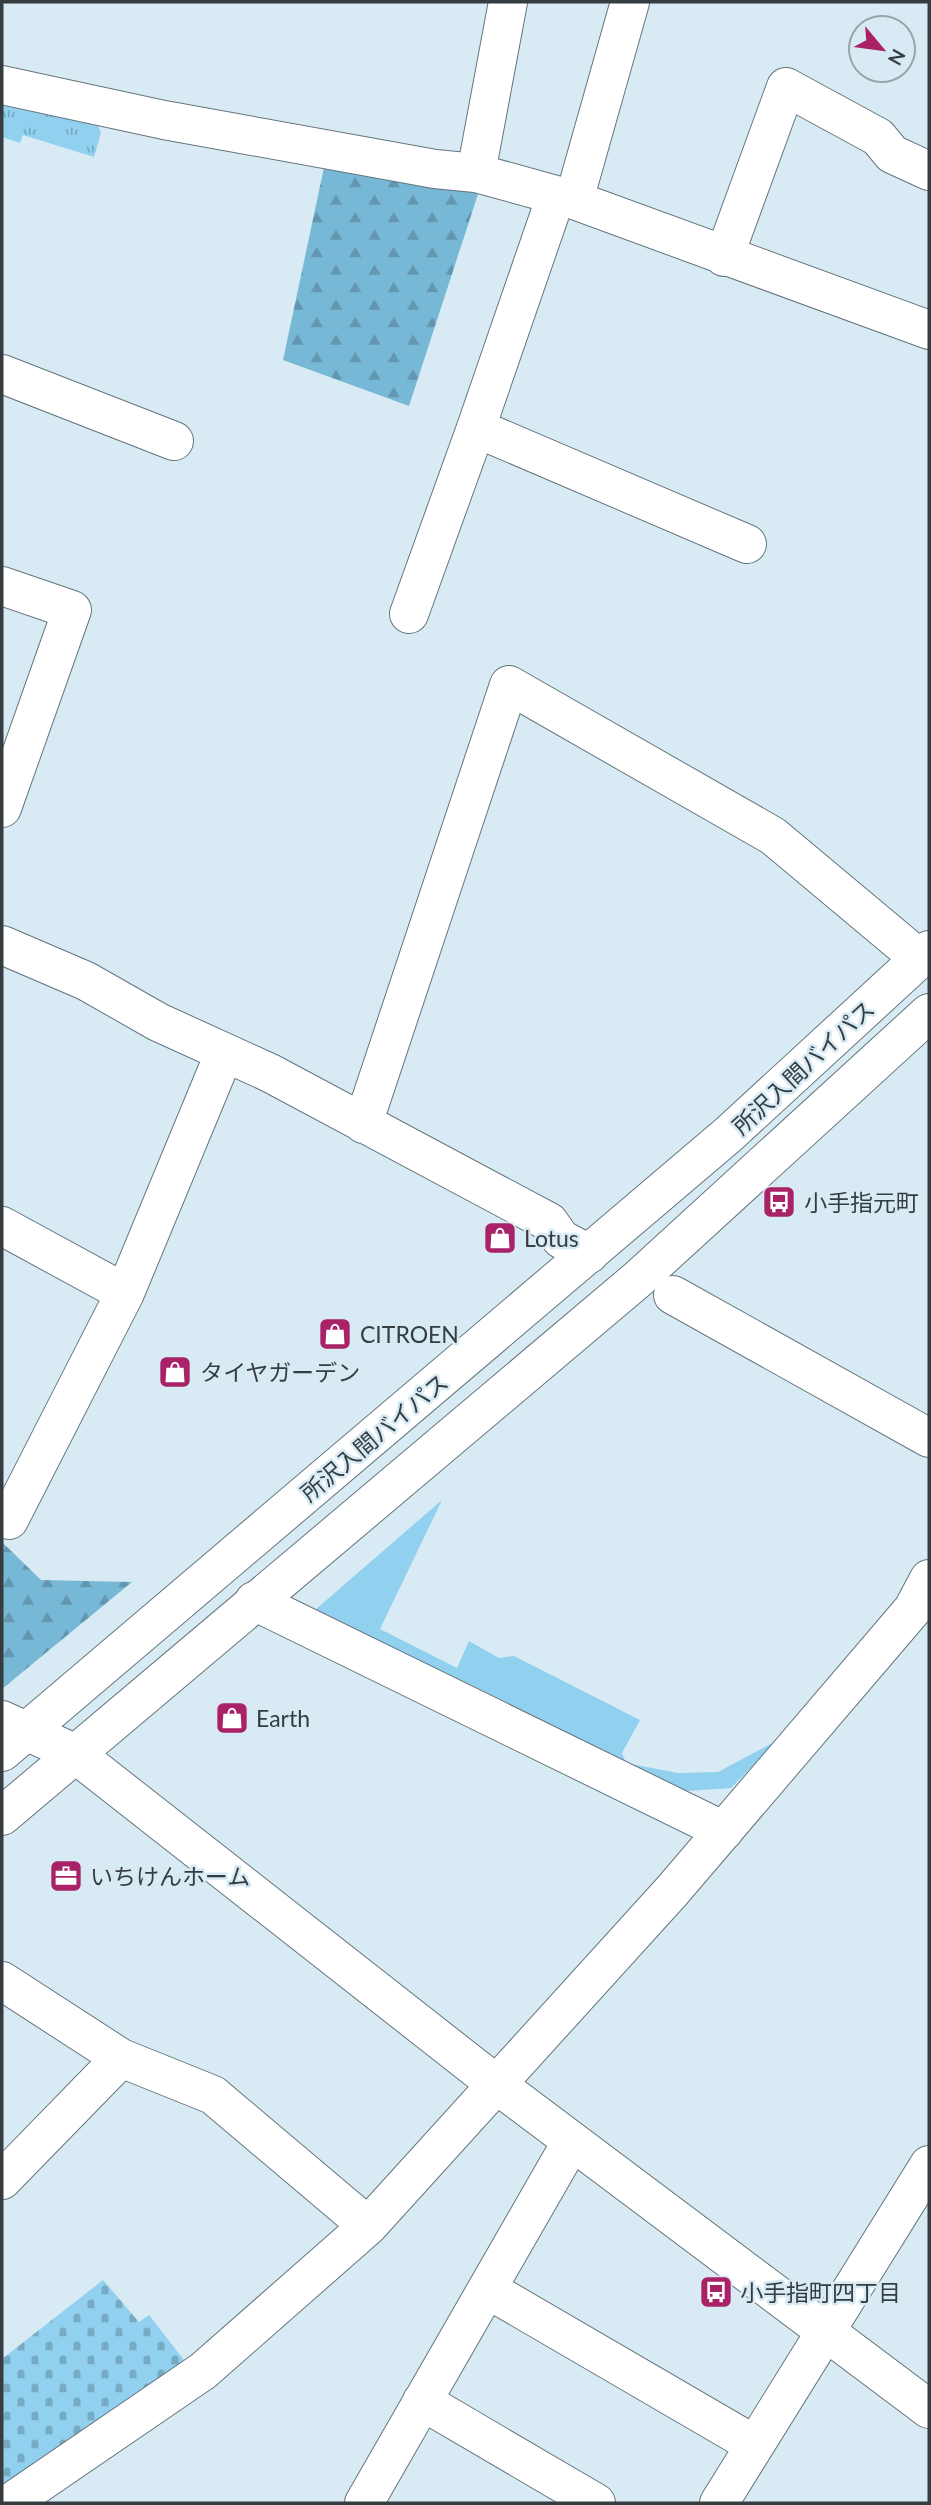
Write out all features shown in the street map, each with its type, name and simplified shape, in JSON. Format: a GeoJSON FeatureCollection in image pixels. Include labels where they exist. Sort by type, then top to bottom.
{"type":"FeatureCollection","features":[{"type":"Feature","properties":{"kind":"main road"},"geometry":{"type":"LineString","coordinates":[[476,173],[508,2]]}},
{"type":"Feature","properties":{"kind":"main road"},"geometry":{"type":"LineString","coordinates":[[409,614],[476,428],[565,198],[630,2]]}},
{"type":"Feature","properties":{"kind":"main road"},"geometry":{"type":"LineString","coordinates":[[2,85],[164,121],[435,169],[476,173],[565,198],[929,330]]}},
{"type":"Feature","properties":{"kind":"main road"},"geometry":{"type":"LineString","coordinates":[[724,257],[786,87],[878,137],[892,154],[929,171]]}},
{"type":"Feature","properties":{"kind":"main road"},"geometry":{"type":"LineString","coordinates":[[2,374],[174,441]]}},
{"type":"Feature","properties":{"kind":"main road"},"geometry":{"type":"LineString","coordinates":[[476,428],[747,544]]}},
{"type":"Feature","properties":{"kind":"main road"},"geometry":{"type":"LineString","coordinates":[[2,586],[72,610],[3,803]]}},
{"type":"Feature","properties":{"kind":"main road"},"geometry":{"type":"LineString","coordinates":[[363,1124],[509,685],[773,836],[925,954]]}},
{"type":"Feature","properties":{"kind":"main road"},"geometry":{"type":"LineString","coordinates":[[2,945],[86,981],[158,1022],[270,1073],[548,1222],[561,1239],[589,1254]]}},
{"type":"Feature","properties":{"kind":"main road","name":"所沢入間バイパス"},"geometry":{"type":"LineString","coordinates":[[11,1734],[589,1254],[729,1134],[925,954]]}},
{"type":"Feature","properties":{"kind":"main road","name":"所沢入間バイパス"},"geometry":{"type":"LineString","coordinates":[[2,1816],[638,1279],[929,1013]]}},
{"type":"Feature","properties":{"kind":"main road"},"geometry":{"type":"LineString","coordinates":[[2,1516],[9,1520],[125,1293],[224,1054]]}},
{"type":"Feature","properties":{"kind":"main road"},"geometry":{"type":"LineString","coordinates":[[2,1226],[125,1293]]}},
{"type":"Feature","properties":{"kind":"main road"},"geometry":{"type":"LineString","coordinates":[[673,1295],[929,1438]]}},
{"type":"Feature","properties":{"kind":"main road"},"geometry":{"type":"LineString","coordinates":[[10,2503],[203,2371],[368,2226],[724,1831],[913,1609],[929,1579]]}},
{"type":"Feature","properties":{"kind":"main road"},"geometry":{"type":"LineString","coordinates":[[254,1601],[724,1831]]}},
{"type":"Feature","properties":{"kind":"main road"},"geometry":{"type":"LineString","coordinates":[[11,1734],[74,1753],[496,2084],[929,2409]]}},
{"type":"Feature","properties":{"kind":"main road"},"geometry":{"type":"LineString","coordinates":[[2,1981],[121,2058],[213,2095],[368,2226]]}},
{"type":"Feature","properties":{"kind":"main road"},"geometry":{"type":"LineString","coordinates":[[2,2179],[121,2058]]}},
{"type":"Feature","properties":{"kind":"main road"},"geometry":{"type":"LineString","coordinates":[[364,2503],[572,2141]]}},
{"type":"Feature","properties":{"kind":"main road"},"geometry":{"type":"LineString","coordinates":[[719,2503],[929,2165]]}},
{"type":"Feature","properties":{"kind":"main road"},"geometry":{"type":"LineString","coordinates":[[487,2289],[755,2445]]}},
{"type":"Feature","properties":{"kind":"main road"},"geometry":{"type":"LineString","coordinates":[[422,2401],[596,2503]]}},
{"type":"Feature","properties":{"kind":"green space"},"geometry":{"type":"Polygon","coordinates":[[[2,93],[96,121],[101,133],[94,157],[23,135],[20,143],[2,137],[2,93]]]}},
{"type":"Feature","properties":{"kind":"green space"},"geometry":{"type":"Polygon","coordinates":[[[326,158],[481,185],[409,406],[283,360],[326,158]]]}},
{"type":"Feature","properties":{"kind":"green space"},"geometry":{"type":"Polygon","coordinates":[[[442,1500],[380,1629],[457,1668],[469,1641],[499,1658],[514,1656],[640,1720],[622,1753],[626,1763],[678,1773],[718,1772],[778,1740],[731,1788],[673,1792],[308,1616],[442,1500]]]}},
{"type":"Feature","properties":{"kind":"green space"},"geometry":{"type":"Polygon","coordinates":[[[2,1542],[41,1580],[132,1582],[2,1689],[2,1542]]]}},
{"type":"Feature","properties":{"kind":"green space"},"geometry":{"type":"Polygon","coordinates":[[[103,2280],[139,2322],[149,2315],[187,2364],[2,2496],[2,2359],[103,2280]]]}},
{"type":"Feature","properties":{"kind":"place","name":"小手指元町"},"geometry":{"type":"Point","coordinates":[779,1202]}},
{"type":"Feature","properties":{"kind":"place","name":"Lotus"},"geometry":{"type":"Point","coordinates":[500,1238]}},
{"type":"Feature","properties":{"kind":"place","name":"CITROEN"},"geometry":{"type":"Point","coordinates":[335,1334]}},
{"type":"Feature","properties":{"kind":"place","name":"タイヤガーデン"},"geometry":{"type":"Point","coordinates":[175,1372]}},
{"type":"Feature","properties":{"kind":"place","name":"Earth"},"geometry":{"type":"Point","coordinates":[232,1718]}},
{"type":"Feature","properties":{"kind":"place","name":"いちけんホーム"},"geometry":{"type":"Point","coordinates":[66,1876]}},
{"type":"Feature","properties":{"kind":"place","name":"小手指町四丁目"},"geometry":{"type":"Point","coordinates":[716,2292]}}]}
